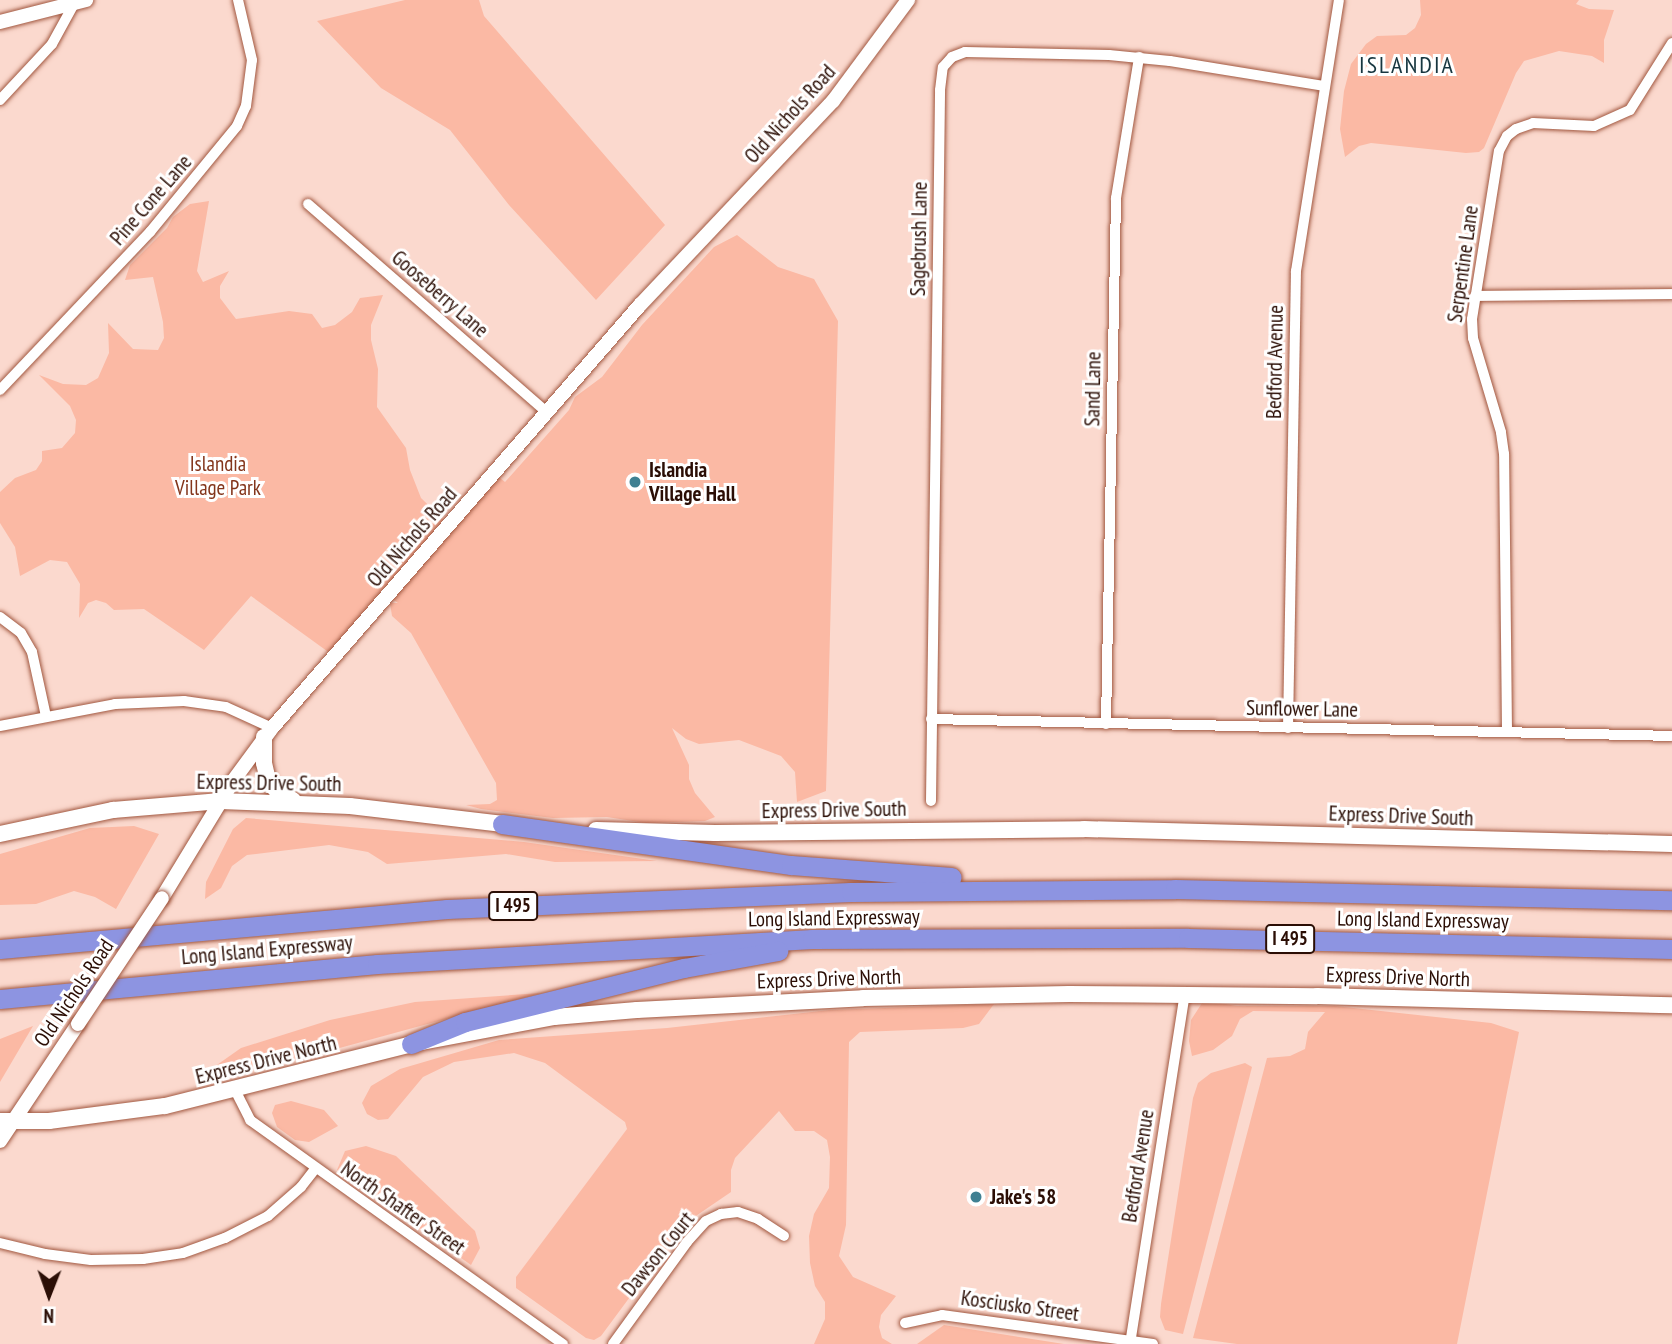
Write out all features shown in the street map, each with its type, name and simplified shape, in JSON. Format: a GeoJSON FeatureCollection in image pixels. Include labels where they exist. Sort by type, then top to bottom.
{"type":"FeatureCollection","features":[{"type":"Feature","properties":{"kind":"highway"},"geometry":{"type":"LineString","coordinates":[[502,824],[553,834],[805,867],[876,874],[983,877],[1028,889]]}},
{"type":"Feature","properties":{"kind":"highway","name":"Long Island Expressway"},"geometry":{"type":"LineString","coordinates":[[0,949],[447,909],[743,895],[1028,889],[1257,890],[1672,900]]}},
{"type":"Feature","properties":{"kind":"highway","name":"Long Island Expressway"},"geometry":{"type":"LineString","coordinates":[[0,999],[390,963],[812,939],[1188,938],[1672,949]]}},
{"type":"Feature","properties":{"kind":"highway"},"geometry":{"type":"LineString","coordinates":[[411,1044],[466,1022],[684,968],[767,954],[812,939]]}},
{"type":"Feature","properties":{"kind":"main road"},"geometry":{"type":"LineString","coordinates":[[268,733],[264,763],[268,781],[278,792],[298,803]]}},
{"type":"Feature","properties":{"kind":"main road","name":"Express Drive South"},"geometry":{"type":"LineString","coordinates":[[0,834],[113,810],[221,801],[298,803],[502,824],[676,833],[1084,829],[1672,844]]}},
{"type":"Feature","properties":{"kind":"main road","name":"Express Drive North"},"geometry":{"type":"LineString","coordinates":[[6,1121],[102,1116],[235,1090],[411,1044],[555,1017],[647,1009],[924,996],[1185,993],[1672,1005]]}},
{"type":"Feature","properties":{"kind":"street","name":"Pine Cone Lane"},"geometry":{"type":"LineString","coordinates":[[0,390],[150,232],[237,126],[246,106],[252,60],[238,0]]}},
{"type":"Feature","properties":{"kind":"street","name":"Old Nichols Road"},"geometry":{"type":"LineString","coordinates":[[0,1141],[6,1121],[78,1024],[162,898],[221,801],[268,733],[665,278],[833,101],[908,0]]}},
{"type":"Feature","properties":{"kind":"street","name":"Bedford Avenue"},"geometry":{"type":"LineString","coordinates":[[1288,727],[1296,271],[1339,0]]}},
{"type":"Feature","properties":{"kind":"street"},"geometry":{"type":"LineString","coordinates":[[0,22],[80,2]]}},
{"type":"Feature","properties":{"kind":"street"},"geometry":{"type":"LineString","coordinates":[[0,100],[52,44],[80,2]]}},
{"type":"Feature","properties":{"kind":"street","name":"Serpentine Lane"},"geometry":{"type":"LineString","coordinates":[[1507,732],[1504,454],[1501,432],[1473,338],[1475,296],[1499,152],[1507,135],[1533,123],[1594,127],[1614,120],[1630,110],[1672,43]]}},
{"type":"Feature","properties":{"kind":"street","name":"Sagebrush Lane"},"geometry":{"type":"LineString","coordinates":[[931,802],[940,90],[943,67],[952,57],[965,52],[1139,57],[1325,86]]}},
{"type":"Feature","properties":{"kind":"street","name":"Sand Lane"},"geometry":{"type":"LineString","coordinates":[[1106,724],[1116,198],[1139,57]]}},
{"type":"Feature","properties":{"kind":"street","name":"Gooseberry Lane"},"geometry":{"type":"LineString","coordinates":[[308,204],[548,413]]}},
{"type":"Feature","properties":{"kind":"street"},"geometry":{"type":"LineString","coordinates":[[1475,296],[1672,294]]}},
{"type":"Feature","properties":{"kind":"street"},"geometry":{"type":"LineString","coordinates":[[0,617],[21,633],[32,652],[46,716]]}},
{"type":"Feature","properties":{"kind":"street"},"geometry":{"type":"LineString","coordinates":[[0,726],[115,704],[184,701],[226,707],[268,733]]}},
{"type":"Feature","properties":{"kind":"street","name":"Sunflower Lane"},"geometry":{"type":"LineString","coordinates":[[931,719],[1672,736]]}},
{"type":"Feature","properties":{"kind":"street","name":"Bedford Avenue"},"geometry":{"type":"LineString","coordinates":[[1130,1342],[1185,993]]}},
{"type":"Feature","properties":{"kind":"street","name":"North Shafter Street"},"geometry":{"type":"LineString","coordinates":[[235,1090],[250,1120],[563,1344]]}},
{"type":"Feature","properties":{"kind":"street"},"geometry":{"type":"LineString","coordinates":[[0,1243],[46,1254],[91,1260],[143,1259],[183,1253],[225,1238],[268,1216],[302,1187],[315,1169]]}},
{"type":"Feature","properties":{"kind":"street","name":"Dawson Court"},"geometry":{"type":"LineString","coordinates":[[613,1344],[687,1242],[706,1221],[721,1214],[738,1212],[758,1219],[784,1236]]}},
{"type":"Feature","properties":{"kind":"street","name":"Kosciusko Street"},"geometry":{"type":"LineString","coordinates":[[905,1323],[942,1315],[1153,1344]]}},
{"type":"Feature","properties":{"kind":"green space"},"geometry":{"type":"Polygon","coordinates":[[[405,0],[479,0],[484,16],[665,225],[596,300],[509,205],[450,130],[381,88],[317,21],[405,0]]]}},
{"type":"Feature","properties":{"kind":"green space"},"geometry":{"type":"Polygon","coordinates":[[[1420,0],[1579,0],[1576,4],[1589,9],[1614,10],[1604,40],[1604,63],[1592,56],[1559,51],[1524,61],[1516,73],[1484,148],[1479,152],[1371,143],[1359,146],[1345,157],[1340,129],[1344,91],[1351,64],[1366,44],[1377,36],[1406,35],[1415,28],[1421,15],[1420,0]]]}},
{"type":"Feature","properties":{"kind":"green space","name":"Islandia Village Park"},"geometry":{"type":"Polygon","coordinates":[[[209,201],[197,271],[203,282],[229,271],[220,286],[220,298],[236,319],[289,311],[312,314],[322,328],[335,325],[352,312],[360,298],[383,295],[371,325],[371,340],[378,369],[377,407],[406,448],[410,470],[421,498],[450,526],[495,474],[505,482],[569,410],[575,397],[602,377],[642,325],[714,247],[737,235],[778,267],[814,279],[838,321],[826,791],[797,802],[795,772],[781,756],[739,740],[699,744],[686,739],[672,728],[689,765],[689,779],[695,793],[715,817],[705,821],[646,823],[607,817],[553,818],[466,805],[490,804],[497,800],[496,783],[411,633],[392,616],[390,603],[398,603],[391,598],[338,659],[251,596],[204,650],[144,609],[114,610],[106,603],[96,600],[88,603],[79,618],[80,584],[67,562],[50,560],[20,576],[15,547],[0,523],[0,492],[15,478],[36,470],[42,461],[42,451],[62,448],[75,433],[76,420],[70,406],[39,375],[63,384],[86,385],[98,378],[109,353],[108,323],[133,349],[158,350],[164,338],[163,322],[153,277],[125,280],[130,265],[167,228],[173,217],[190,204],[209,201]]]}},
{"type":"Feature","properties":{"kind":"green space"},"geometry":{"type":"Polygon","coordinates":[[[246,818],[524,842],[657,861],[555,862],[506,854],[387,864],[368,852],[329,845],[247,855],[232,866],[221,888],[205,899],[206,882],[233,829],[246,818]]]}},
{"type":"Feature","properties":{"kind":"green space"},"geometry":{"type":"Polygon","coordinates":[[[134,826],[159,834],[116,909],[95,897],[74,891],[36,904],[0,905],[0,854],[90,828],[134,826]]]}},
{"type":"Feature","properties":{"kind":"green space"},"geometry":{"type":"Polygon","coordinates":[[[541,993],[292,1061],[204,1074],[241,1048],[330,1020],[415,1002],[541,993]]]}},
{"type":"Feature","properties":{"kind":"green space"},"geometry":{"type":"Polygon","coordinates":[[[1204,1000],[1236,1006],[1335,1006],[1491,1023],[1519,1032],[1457,1344],[1237,1344],[1193,1338],[1267,1058],[1290,1056],[1305,1049],[1308,1032],[1325,1012],[1253,1011],[1240,1019],[1232,1036],[1213,1050],[1192,1056],[1189,1041],[1191,1020],[1204,1000]]]}},
{"type":"Feature","properties":{"kind":"green space"},"geometry":{"type":"Polygon","coordinates":[[[994,1004],[979,1024],[963,1028],[860,1032],[849,1042],[846,1225],[839,1256],[853,1277],[896,1296],[881,1315],[879,1327],[882,1338],[892,1344],[814,1344],[825,1319],[825,1302],[815,1286],[810,1263],[809,1236],[814,1214],[829,1188],[830,1157],[827,1140],[814,1131],[795,1131],[779,1111],[735,1158],[731,1170],[731,1192],[684,1224],[601,1336],[594,1340],[586,1338],[516,1288],[516,1277],[627,1129],[625,1122],[545,1063],[514,1053],[454,1062],[423,1077],[388,1119],[378,1120],[367,1114],[362,1103],[371,1086],[400,1069],[499,1040],[667,1028],[830,1010],[994,1004]]]}},
{"type":"Feature","properties":{"kind":"green space"},"geometry":{"type":"Polygon","coordinates":[[[33,1026],[0,1082],[0,1039],[33,1026]]]}},
{"type":"Feature","properties":{"kind":"green space"},"geometry":{"type":"Polygon","coordinates":[[[1245,1063],[1252,1067],[1183,1334],[1165,1330],[1160,1317],[1161,1304],[1193,1098],[1198,1083],[1211,1073],[1245,1063]]]}},
{"type":"Feature","properties":{"kind":"green space"},"geometry":{"type":"Polygon","coordinates":[[[291,1101],[324,1110],[338,1126],[309,1142],[295,1140],[277,1127],[272,1113],[275,1105],[291,1101]]]}},
{"type":"Feature","properties":{"kind":"green space"},"geometry":{"type":"Polygon","coordinates":[[[366,1146],[396,1156],[475,1231],[480,1248],[471,1265],[337,1170],[345,1151],[366,1146]]]}},
{"type":"Feature","properties":{"kind":"green space"},"geometry":{"type":"Polygon","coordinates":[[[944,1325],[1064,1344],[917,1344],[944,1325]]]}},
{"type":"Feature","properties":{"kind":"place","name":"Islandia Village Hall"},"geometry":{"type":"Point","coordinates":[635,482]}},
{"type":"Feature","properties":{"kind":"place","name":"Jake's 58"},"geometry":{"type":"Point","coordinates":[976,1197]}},
{"type":"Feature","properties":{"kind":"district","name":"ISLANDIA"},"geometry":{"type":"Point","coordinates":[1407,65]}}]}
